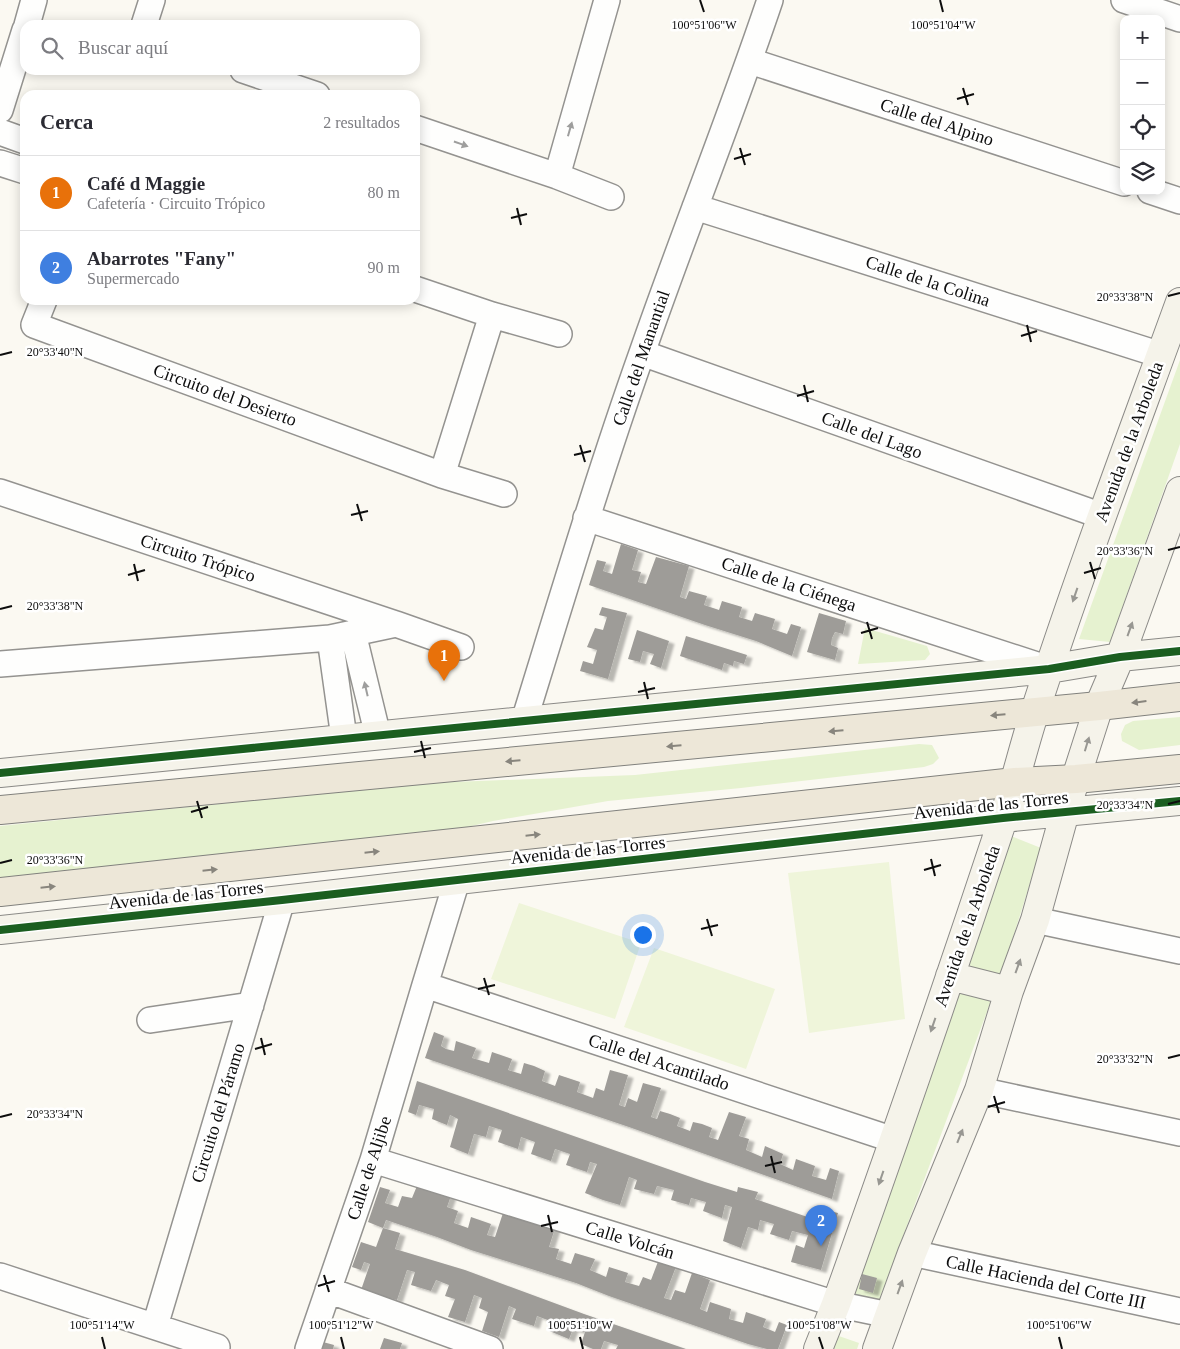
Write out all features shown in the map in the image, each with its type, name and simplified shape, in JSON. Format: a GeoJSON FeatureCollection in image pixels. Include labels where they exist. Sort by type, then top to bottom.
{"type":"FeatureCollection","features":[{"type":"Feature","properties":{"kind":"main road"},"geometry":{"type":"LineString","coordinates":[[0,810],[1180,697]]}},
{"type":"Feature","properties":{"kind":"main road","name":"Avenida de las Torres"},"geometry":{"type":"LineString","coordinates":[[0,892],[1015,782],[1076,779],[1180,769]]}},
{"type":"Feature","properties":{"kind":"street"},"geometry":{"type":"LineString","coordinates":[[28,20],[34,0]]}},
{"type":"Feature","properties":{"kind":"street"},"geometry":{"type":"LineString","coordinates":[[146,20],[152,0]]}},
{"type":"Feature","properties":{"kind":"street","name":"Calle del Manantial"},"geometry":{"type":"LineString","coordinates":[[524,721],[586,518],[642,353],[750,61],[770,0]]}},
{"type":"Feature","properties":{"kind":"street"},"geometry":{"type":"LineString","coordinates":[[1124,0],[1180,19]]}},
{"type":"Feature","properties":{"kind":"street"},"geometry":{"type":"LineString","coordinates":[[557,176],[604,1]]}},
{"type":"Feature","properties":{"kind":"street"},"geometry":{"type":"LineString","coordinates":[[0,110],[20,46]]}},
{"type":"Feature","properties":{"kind":"street","name":"Calle del Alpino"},"geometry":{"type":"LineString","coordinates":[[750,61],[1120,182]]}},
{"type":"Feature","properties":{"kind":"street"},"geometry":{"type":"LineString","coordinates":[[258,75],[302,90]]}},
{"type":"Feature","properties":{"kind":"street"},"geometry":{"type":"LineString","coordinates":[[420,130],[557,176],[611,197]]}},
{"type":"Feature","properties":{"kind":"street"},"geometry":{"type":"LineString","coordinates":[[0,132],[20,139]]}},
{"type":"Feature","properties":{"kind":"street"},"geometry":{"type":"LineString","coordinates":[[0,163],[20,169]]}},
{"type":"Feature","properties":{"kind":"street"},"geometry":{"type":"LineString","coordinates":[[1162,195],[1180,201]]}},
{"type":"Feature","properties":{"kind":"street","name":"Calle de la Colina"},"geometry":{"type":"LineString","coordinates":[[695,206],[1161,355]]}},
{"type":"Feature","properties":{"kind":"street"},"geometry":{"type":"LineString","coordinates":[[420,291],[492,315],[558,334]]}},
{"type":"Feature","properties":{"kind":"street","name":"Avenida de la Arboleda"},"geometry":{"type":"LineString","coordinates":[[818,1349],[836,1304],[950,976],[1015,782],[1034,712],[1049,668],[1180,302]]}},
{"type":"Feature","properties":{"kind":"street","name":"Circuito del Desierto"},"geometry":{"type":"LineString","coordinates":[[42,305],[34,326],[442,474],[504,494]]}},
{"type":"Feature","properties":{"kind":"street"},"geometry":{"type":"LineString","coordinates":[[442,474],[492,315]]}},
{"type":"Feature","properties":{"kind":"street","name":"Calle del Lago"},"geometry":{"type":"LineString","coordinates":[[642,353],[1102,516]]}},
{"type":"Feature","properties":{"kind":"street"},"geometry":{"type":"LineString","coordinates":[[877,1349],[912,1253],[979,1090],[1009,992],[1035,920],[1099,706],[1120,657],[1180,491]]}},
{"type":"Feature","properties":{"kind":"street","name":"Circuito Trópico"},"geometry":{"type":"LineString","coordinates":[[0,492],[461,647]]}},
{"type":"Feature","properties":{"kind":"street","name":"Calle de la Ciénega"},"geometry":{"type":"LineString","coordinates":[[586,518],[1049,668]]}},
{"type":"Feature","properties":{"kind":"street"},"geometry":{"type":"LineString","coordinates":[[0,664],[341,636],[396,624]]}},
{"type":"Feature","properties":{"kind":"street"},"geometry":{"type":"LineString","coordinates":[[341,636],[378,736]]}},
{"type":"Feature","properties":{"kind":"street"},"geometry":{"type":"LineString","coordinates":[[341,636],[344,738]]}},
{"type":"Feature","properties":{"kind":"street"},"geometry":{"type":"LineString","coordinates":[[0,773],[1049,668],[1120,657],[1180,652]]}},
{"type":"Feature","properties":{"kind":"street","name":"Avenida de las Torres"},"geometry":{"type":"LineString","coordinates":[[0,930],[1003,818],[1180,801]]}},
{"type":"Feature","properties":{"kind":"street","name":"Calle de Aljibe"},"geometry":{"type":"LineString","coordinates":[[308,1349],[373,1160],[457,880]]}},
{"type":"Feature","properties":{"kind":"street","name":"Circuito del Páramo"},"geometry":{"type":"LineString","coordinates":[[155,1326],[282,900]]}},
{"type":"Feature","properties":{"kind":"street"},"geometry":{"type":"LineString","coordinates":[[1035,920],[1180,950]]}},
{"type":"Feature","properties":{"kind":"street"},"geometry":{"type":"LineString","coordinates":[[950,976],[1009,992]]}},
{"type":"Feature","properties":{"kind":"street","name":"Calle del Acantilado"},"geometry":{"type":"LineString","coordinates":[[425,985],[894,1140]]}},
{"type":"Feature","properties":{"kind":"street"},"geometry":{"type":"LineString","coordinates":[[150,1020],[251,1005]]}},
{"type":"Feature","properties":{"kind":"street"},"geometry":{"type":"LineString","coordinates":[[979,1090],[1180,1133]]}},
{"type":"Feature","properties":{"kind":"street","name":"Calle Volcán"},"geometry":{"type":"LineString","coordinates":[[373,1160],[836,1304],[889,1315]]}},
{"type":"Feature","properties":{"kind":"street","name":"Calle Hacienda del Corte III"},"geometry":{"type":"LineString","coordinates":[[912,1253],[1180,1311]]}},
{"type":"Feature","properties":{"kind":"street"},"geometry":{"type":"LineString","coordinates":[[0,1276],[217,1347]]}},
{"type":"Feature","properties":{"kind":"street"},"geometry":{"type":"LineString","coordinates":[[328,1290],[490,1349]]}},
{"type":"Feature","properties":{"kind":"green space"},"geometry":{"type":"Polygon","coordinates":[[[1180,360],[1180,444],[1110,642],[1079,639],[1180,360]]]}},
{"type":"Feature","properties":{"kind":"green space"},"geometry":{"type":"Polygon","coordinates":[[[865,628],[927,646],[930,654],[925,660],[858,664],[865,628]]]}},
{"type":"Feature","properties":{"kind":"green space"},"geometry":{"type":"Polygon","coordinates":[[[1180,717],[1180,745],[1139,750],[1122,741],[1121,734],[1125,725],[1133,721],[1180,717]]]}},
{"type":"Feature","properties":{"kind":"green space"},"geometry":{"type":"Polygon","coordinates":[[[919,744],[932,745],[939,758],[933,764],[924,767],[741,788],[608,801],[493,821],[459,829],[0,880],[0,826],[427,783],[635,775],[919,744]]]}},
{"type":"Feature","properties":{"kind":"green space"},"geometry":{"type":"Polygon","coordinates":[[[1011,836],[1041,848],[1001,976],[965,969],[1011,836]]]}},
{"type":"Feature","properties":{"kind":"green space"},"geometry":{"type":"Polygon","coordinates":[[[889,862],[905,1019],[809,1033],[788,873],[889,862]]]}},
{"type":"Feature","properties":{"kind":"green space"},"geometry":{"type":"Polygon","coordinates":[[[519,903],[641,943],[615,1019],[491,979],[519,903]]]}},
{"type":"Feature","properties":{"kind":"green space"},"geometry":{"type":"Polygon","coordinates":[[[654,948],[775,989],[746,1069],[624,1027],[654,948]]]}},
{"type":"Feature","properties":{"kind":"green space"},"geometry":{"type":"Polygon","coordinates":[[[956,991],[991,1001],[878,1303],[848,1296],[956,991]]]}},
{"type":"Feature","properties":{"kind":"green space"},"geometry":{"type":"Polygon","coordinates":[[[836,1335],[859,1343],[857,1349],[831,1349],[836,1335]]]}},
{"type":"Feature","properties":{"kind":"building"},"geometry":{"type":"Polygon","coordinates":[[[621,544],[638,550],[632,570],[641,572],[638,582],[646,584],[656,557],[689,566],[680,597],[686,599],[689,591],[707,596],[704,605],[719,610],[722,601],[742,607],[739,617],[752,621],[755,613],[775,619],[772,629],[787,634],[791,624],[801,627],[792,656],[756,641],[589,585],[597,560],[606,562],[603,571],[612,574],[621,544]]]}},
{"type":"Feature","properties":{"kind":"building"},"geometry":{"type":"Polygon","coordinates":[[[602,607],[627,613],[608,679],[580,671],[583,661],[593,664],[597,650],[587,647],[595,628],[603,630],[607,617],[599,615],[602,607]]]}},
{"type":"Feature","properties":{"kind":"building"},"geometry":{"type":"Polygon","coordinates":[[[819,613],[846,621],[843,634],[835,632],[832,638],[831,645],[838,648],[835,660],[807,652],[819,613]]]}},
{"type":"Feature","properties":{"kind":"building"},"geometry":{"type":"Polygon","coordinates":[[[637,630],[669,641],[661,668],[650,664],[654,654],[643,651],[640,662],[628,659],[637,630]]]}},
{"type":"Feature","properties":{"kind":"building"},"geometry":{"type":"Polygon","coordinates":[[[686,636],[747,655],[744,664],[734,661],[733,666],[724,663],[722,670],[680,656],[686,636]]]}},
{"type":"Feature","properties":{"kind":"building"},"geometry":{"type":"Polygon","coordinates":[[[434,1032],[444,1036],[441,1046],[446,1049],[454,1051],[456,1041],[476,1048],[472,1058],[489,1063],[492,1052],[512,1059],[508,1070],[521,1074],[524,1063],[534,1066],[545,1071],[542,1081],[555,1086],[559,1075],[580,1082],[577,1092],[593,1098],[596,1088],[604,1091],[610,1070],[628,1075],[619,1105],[625,1107],[628,1098],[637,1102],[643,1083],[661,1088],[651,1117],[657,1119],[660,1111],[670,1114],[680,1118],[677,1126],[690,1131],[693,1122],[702,1124],[712,1128],[709,1137],[718,1140],[729,1112],[746,1117],[739,1136],[749,1139],[746,1150],[762,1157],[765,1146],[783,1154],[780,1164],[793,1170],[796,1159],[815,1166],[812,1176],[826,1180],[830,1168],[839,1171],[832,1199],[629,1127],[425,1058],[434,1032]]]}},
{"type":"Feature","properties":{"kind":"building"},"geometry":{"type":"Polygon","coordinates":[[[417,1081],[705,1182],[737,1192],[738,1187],[758,1192],[755,1199],[822,1222],[825,1210],[838,1213],[821,1270],[791,1262],[796,1245],[804,1248],[808,1235],[792,1231],[789,1240],[770,1234],[774,1224],[760,1220],[758,1230],[748,1227],[741,1248],[723,1241],[732,1207],[725,1205],[722,1218],[703,1211],[706,1202],[691,1198],[689,1205],[671,1200],[674,1190],[657,1186],[654,1194],[634,1189],[637,1180],[629,1177],[620,1205],[603,1200],[585,1193],[597,1164],[590,1162],[587,1172],[566,1165],[570,1154],[555,1149],[551,1161],[531,1154],[535,1142],[521,1137],[518,1149],[498,1142],[502,1130],[489,1126],[486,1137],[474,1134],[468,1154],[450,1147],[458,1119],[450,1115],[447,1125],[432,1119],[434,1109],[419,1105],[416,1115],[408,1112],[417,1081]]]}},
{"type":"Feature","properties":{"kind":"building"},"geometry":{"type":"Polygon","coordinates":[[[419,1181],[453,1190],[447,1207],[458,1211],[454,1223],[468,1228],[471,1217],[491,1224],[487,1235],[495,1237],[505,1207],[556,1225],[549,1247],[559,1249],[556,1259],[571,1264],[575,1253],[595,1259],[590,1270],[606,1277],[609,1267],[628,1273],[625,1282],[639,1286],[643,1277],[651,1280],[659,1259],[677,1264],[664,1298],[671,1300],[675,1290],[685,1293],[692,1273],[710,1280],[700,1309],[707,1312],[710,1302],[731,1309],[729,1319],[743,1323],[746,1312],[766,1319],[763,1327],[775,1332],[779,1322],[787,1325],[778,1349],[767,1349],[748,1344],[576,1283],[471,1250],[386,1220],[383,1228],[368,1222],[380,1187],[390,1190],[385,1203],[398,1207],[402,1196],[412,1198],[419,1181]]]}},
{"type":"Feature","properties":{"kind":"building"},"geometry":{"type":"Polygon","coordinates":[[[383,1228],[400,1233],[395,1249],[465,1270],[686,1349],[616,1349],[618,1345],[604,1341],[601,1349],[593,1349],[581,1344],[585,1332],[573,1329],[569,1339],[547,1330],[551,1321],[537,1316],[534,1326],[512,1319],[516,1309],[509,1306],[499,1337],[482,1331],[488,1312],[479,1308],[482,1298],[474,1295],[465,1322],[448,1317],[455,1299],[445,1296],[449,1285],[436,1280],[431,1291],[411,1285],[415,1272],[407,1270],[397,1300],[361,1290],[370,1264],[364,1262],[361,1270],[352,1267],[361,1242],[376,1247],[383,1228]]]}},
{"type":"Feature","properties":{"kind":"building"},"geometry":{"type":"Polygon","coordinates":[[[862,1274],[877,1278],[873,1293],[859,1289],[862,1274]]]}},
{"type":"Feature","properties":{"kind":"building"},"geometry":{"type":"Polygon","coordinates":[[[384,1338],[402,1343],[400,1349],[380,1349],[384,1338]]]}},
{"type":"Feature","properties":{"kind":"building"},"geometry":{"type":"Polygon","coordinates":[[[323,1342],[334,1345],[333,1349],[322,1349],[323,1342]]]}},
{"type":"Feature","properties":{"kind":"cycle path"},"geometry":{"type":"LineString","coordinates":[[0,773],[1049,669],[1120,657],[1180,651]]}},
{"type":"Feature","properties":{"kind":"cycle path"},"geometry":{"type":"LineString","coordinates":[[0,930],[1003,818],[1180,801]]}},
{"type":"Feature","properties":{"kind":"place","name":"Café d Maggie"},"geometry":{"type":"Point","coordinates":[444,681]}},
{"type":"Feature","properties":{"kind":"place","name":"Abarrotes \"Fany\""},"geometry":{"type":"Point","coordinates":[821,1246]}}]}
